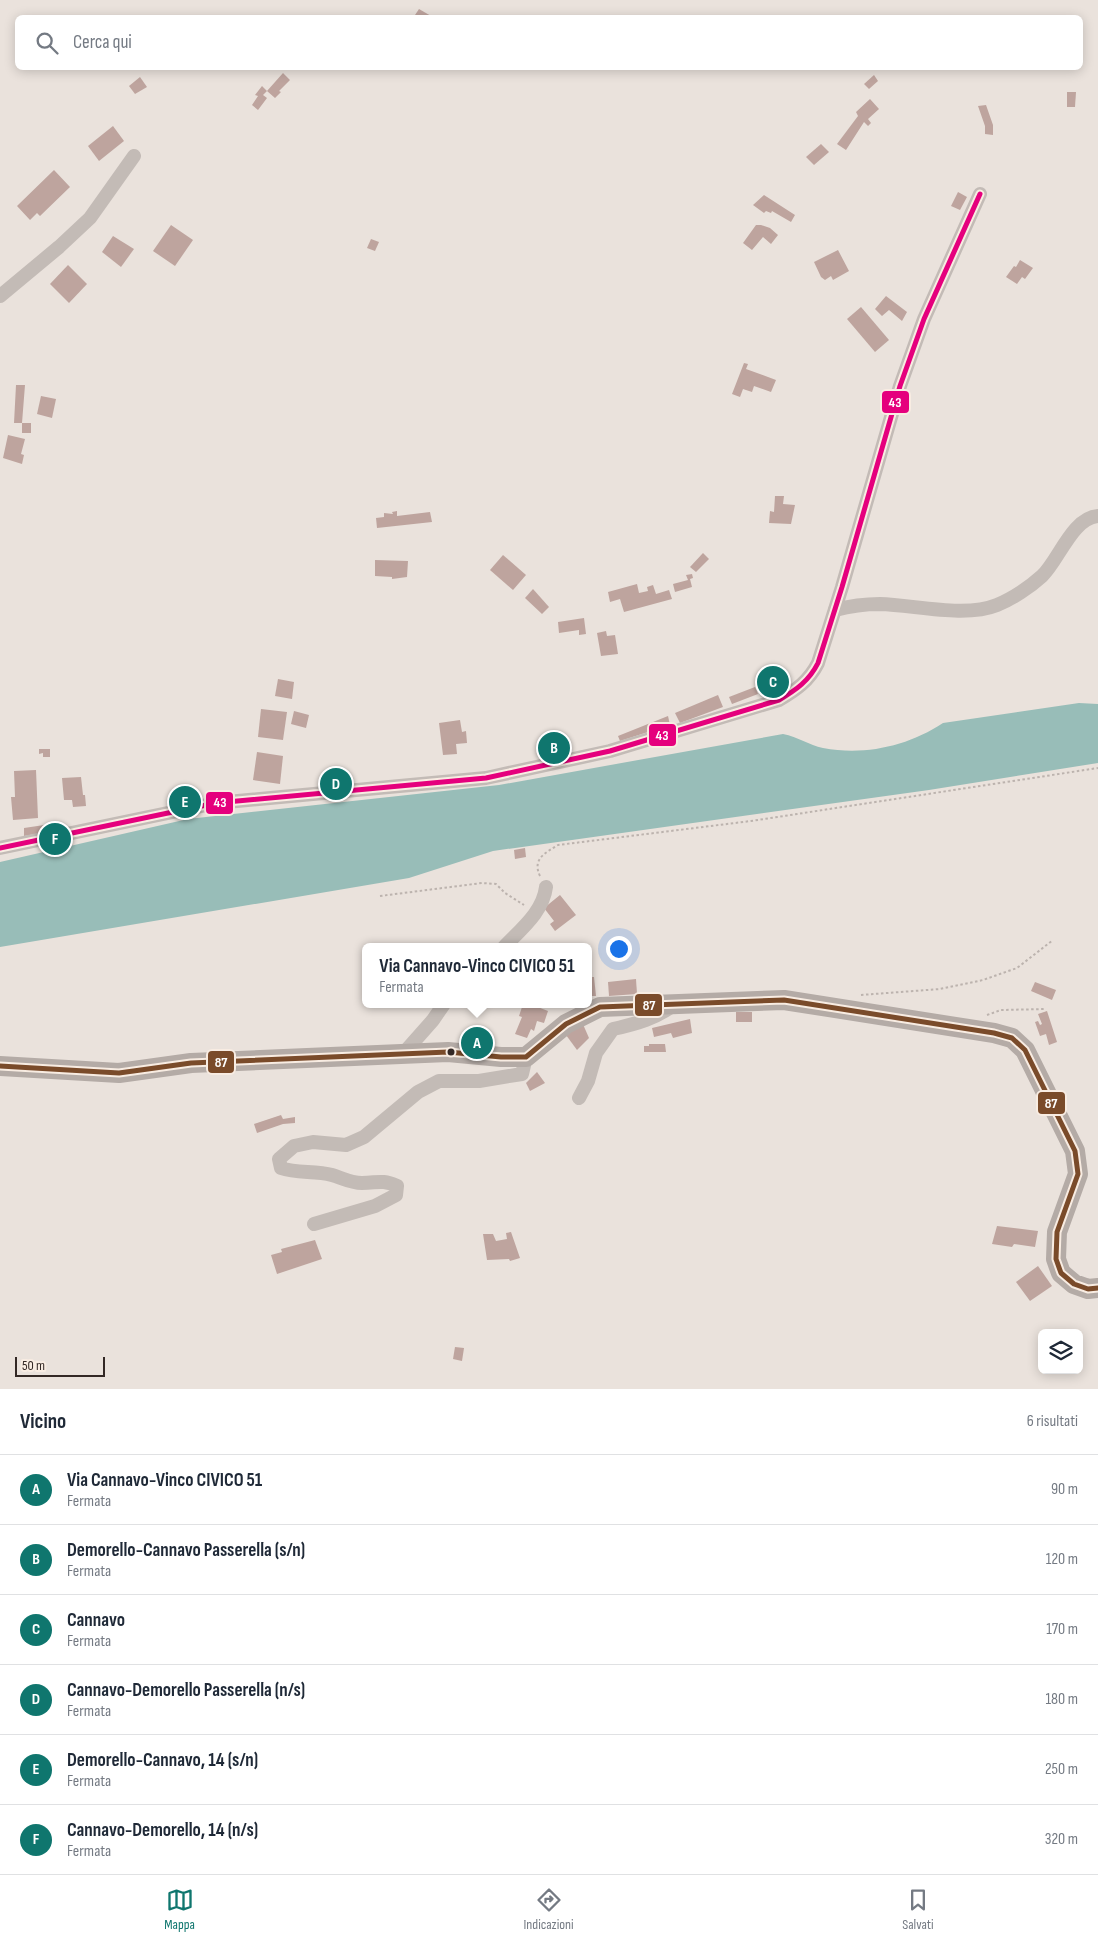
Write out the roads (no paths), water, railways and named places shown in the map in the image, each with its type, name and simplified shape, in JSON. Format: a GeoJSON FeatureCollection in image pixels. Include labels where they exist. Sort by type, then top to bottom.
{"type":"FeatureCollection","features":[{"type":"Feature","properties":{"kind":"street"},"geometry":{"type":"LineString","coordinates":[[0,296],[59,247],[90,218],[134,156]]}},
{"type":"Feature","properties":{"kind":"street"},"geometry":{"type":"LineString","coordinates":[[0,848],[216,804],[486,778],[610,751],[779,700],[799,688],[812,674],[818,662],[900,386],[924,319],[980,194]]}},
{"type":"Feature","properties":{"kind":"street"},"geometry":{"type":"LineString","coordinates":[[834,610],[854,605],[880,604],[953,611],[996,606],[1043,575],[1082,522],[1098,516]]}},
{"type":"Feature","properties":{"kind":"street"},"geometry":{"type":"LineString","coordinates":[[508,943],[529,921],[544,898],[546,886]]}},
{"type":"Feature","properties":{"kind":"street"},"geometry":{"type":"LineString","coordinates":[[314,1224],[375,1206],[396,1195],[396,1186],[386,1181],[361,1183],[342,1180],[333,1175],[309,1171],[290,1171],[281,1168],[279,1159],[294,1146],[313,1142],[346,1145],[364,1137],[418,1092],[439,1081],[479,1081],[522,1074],[526,1057],[566,1024],[600,1008],[784,1000],[994,1033],[1012,1038],[1025,1050],[1075,1151],[1078,1174],[1057,1232],[1056,1259],[1061,1273],[1074,1284],[1088,1289],[1098,1288]]}},
{"type":"Feature","properties":{"kind":"street"},"geometry":{"type":"LineString","coordinates":[[579,1098],[588,1081],[596,1053],[613,1029],[633,1025],[663,1014],[675,1004]]}},
{"type":"Feature","properties":{"kind":"street"},"geometry":{"type":"LineString","coordinates":[[402,1054],[433,1020],[441,1008]]}},
{"type":"Feature","properties":{"kind":"street"},"geometry":{"type":"LineString","coordinates":[[0,1066],[119,1073],[190,1063],[448,1052],[501,1057],[526,1057]]}},
{"type":"Feature","properties":{"kind":"water"},"geometry":{"type":"Polygon","coordinates":[[[1079,703],[1098,704],[1098,763],[929,790],[493,851],[409,878],[0,947],[0,862],[188,819],[499,785],[783,734],[823,748],[855,751],[870,750],[915,738],[943,723],[1079,703]]]}},
{"type":"Feature","properties":{"kind":"place","name":"Cannavo"},"geometry":{"type":"Point","coordinates":[773,682]}},
{"type":"Feature","properties":{"kind":"place","name":"Demorello-Cannavo Passerella (s/n)"},"geometry":{"type":"Point","coordinates":[554,748]}},
{"type":"Feature","properties":{"kind":"place","name":"Cannavo-Demorello Passerella (n/s)"},"geometry":{"type":"Point","coordinates":[336,784]}},
{"type":"Feature","properties":{"kind":"place","name":"Demorello-Cannavo, 14 (s/n)"},"geometry":{"type":"Point","coordinates":[185,802]}},
{"type":"Feature","properties":{"kind":"place","name":"Cannavo-Demorello, 14 (n/s)"},"geometry":{"type":"Point","coordinates":[55,839]}},
{"type":"Feature","properties":{"kind":"place","name":"Via Cannavo-Vinco CIVICO 51"},"geometry":{"type":"Point","coordinates":[477,1043]}}]}
